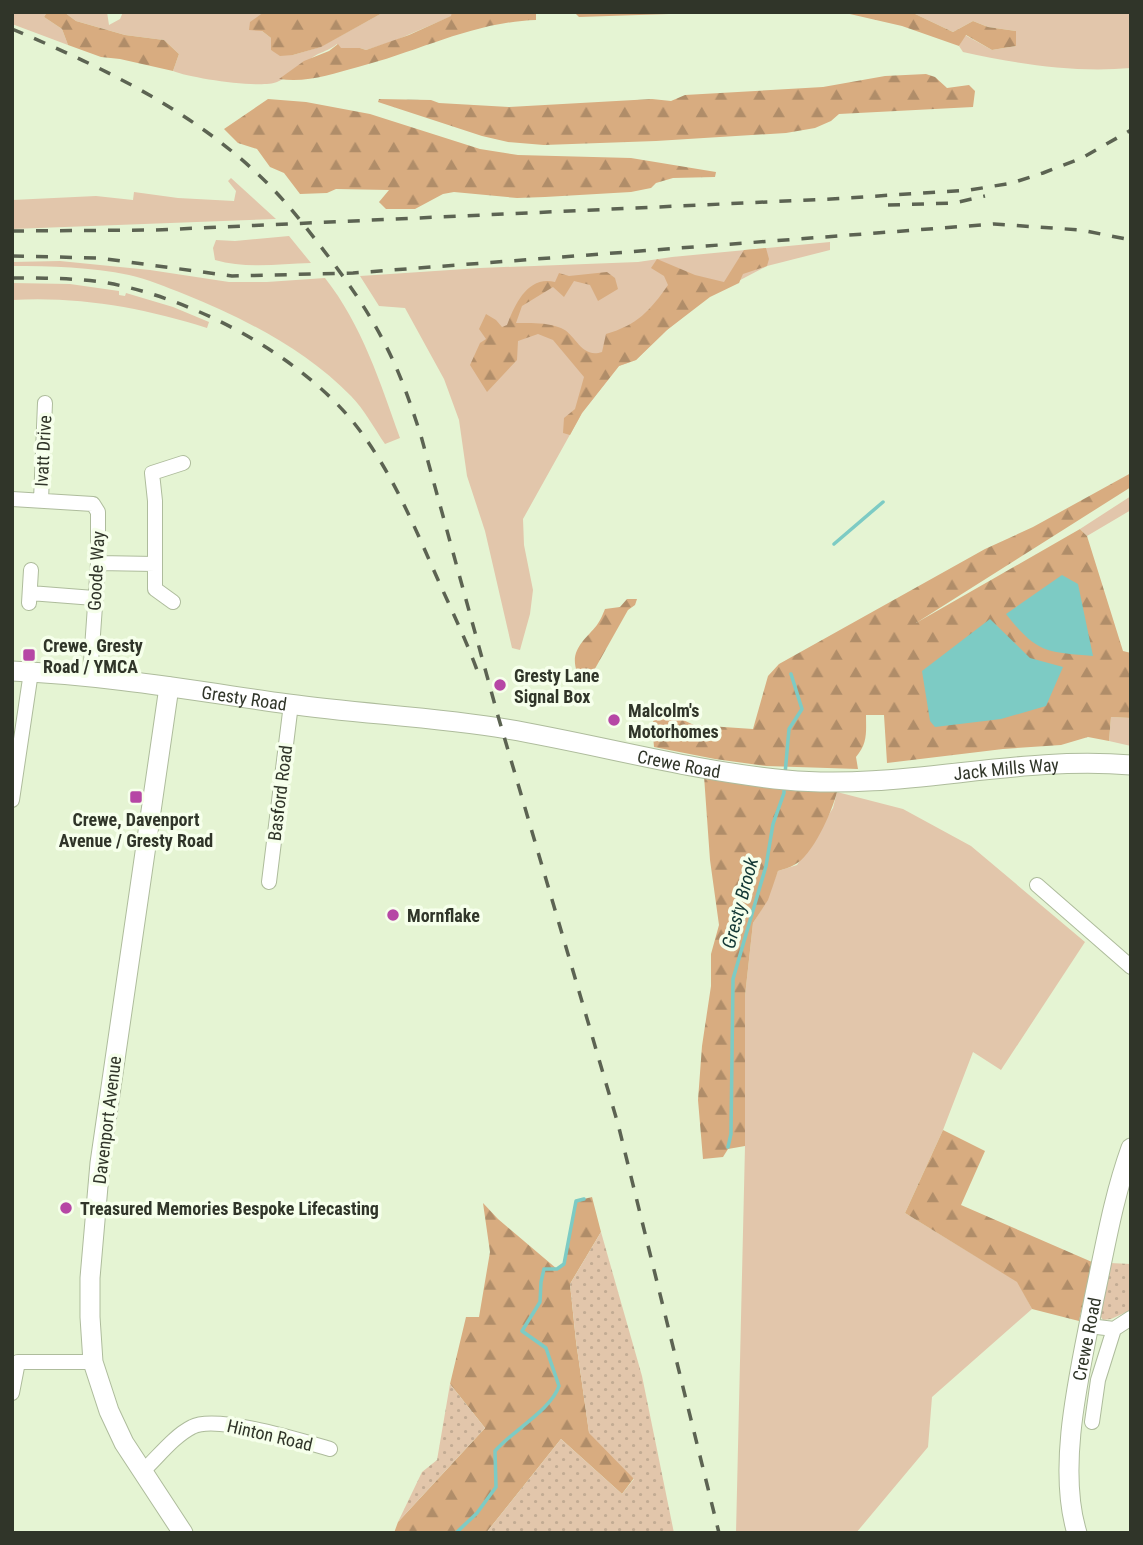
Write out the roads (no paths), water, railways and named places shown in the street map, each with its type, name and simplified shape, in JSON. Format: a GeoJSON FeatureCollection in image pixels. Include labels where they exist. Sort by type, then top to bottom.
{"type":"FeatureCollection","features":[{"type":"Feature","properties":{"kind":"street","name":"Ivatt Drive"},"geometry":{"type":"LineString","coordinates":[[41,500],[45,403]]}},
{"type":"Feature","properties":{"kind":"street"},"geometry":{"type":"LineString","coordinates":[[173,602],[155,589],[155,502],[152,473],[183,463]]}},
{"type":"Feature","properties":{"kind":"street","name":"Goode Way"},"geometry":{"type":"LineString","coordinates":[[12,499],[93,504],[98,512],[98,563],[90,677]]}},
{"type":"Feature","properties":{"kind":"street"},"geometry":{"type":"LineString","coordinates":[[98,563],[155,564]]}},
{"type":"Feature","properties":{"kind":"street"},"geometry":{"type":"LineString","coordinates":[[31,570],[30,598],[94,598]]}},
{"type":"Feature","properties":{"kind":"street"},"geometry":{"type":"LineString","coordinates":[[12,800],[22,672]]}},
{"type":"Feature","properties":{"kind":"street","name":"Gresty Road"},"geometry":{"type":"LineString","coordinates":[[22,672],[90,677],[291,704],[478,725]]}},
{"type":"Feature","properties":{"kind":"street","name":"Davenport Avenue"},"geometry":{"type":"LineString","coordinates":[[169,687],[100,1163],[90,1278],[90,1317],[93,1362],[109,1411],[124,1443],[183,1533]]}},
{"type":"Feature","properties":{"kind":"street","name":"Basford Road"},"geometry":{"type":"LineString","coordinates":[[268,882],[291,704]]}},
{"type":"Feature","properties":{"kind":"street","name":"Crewe Road"},"geometry":{"type":"LineString","coordinates":[[478,725],[785,780],[830,783],[881,781]]}},
{"type":"Feature","properties":{"kind":"street","name":"Jack Mills Way"},"geometry":{"type":"LineString","coordinates":[[881,781],[1058,765],[1131,765]]}},
{"type":"Feature","properties":{"kind":"street"},"geometry":{"type":"LineString","coordinates":[[1037,885],[1131,967]]}},
{"type":"Feature","properties":{"kind":"street","name":"Crewe Road"},"geometry":{"type":"LineString","coordinates":[[1077,1533],[1070,1502],[1071,1434],[1111,1213],[1131,1148]]}},
{"type":"Feature","properties":{"kind":"street"},"geometry":{"type":"LineString","coordinates":[[1092,1422],[1098,1380],[1114,1329],[1131,1318]]}},
{"type":"Feature","properties":{"kind":"street"},"geometry":{"type":"LineString","coordinates":[[1089,1326],[1114,1329]]}},
{"type":"Feature","properties":{"kind":"street"},"geometry":{"type":"LineString","coordinates":[[12,1393],[18,1362],[93,1362]]}},
{"type":"Feature","properties":{"kind":"street","name":"Hinton Road"},"geometry":{"type":"LineString","coordinates":[[143,1471],[185,1431],[206,1422],[254,1430],[330,1449]]}},
{"type":"Feature","properties":{"kind":"water"},"geometry":{"type":"Polygon","coordinates":[[[1062,575],[1078,584],[1093,656],[1043,648],[1026,636],[1006,614],[1062,575]]]}},
{"type":"Feature","properties":{"kind":"water"},"geometry":{"type":"Polygon","coordinates":[[[990,619],[1030,658],[1063,667],[1046,706],[1001,719],[935,727],[930,721],[922,671],[990,619]]]}},
{"type":"Feature","properties":{"kind":"waterway","name":"Gresty Brook"},"geometry":{"type":"LineString","coordinates":[[834,544],[883,502]]}},
{"type":"Feature","properties":{"kind":"waterway","name":"Gresty Brook"},"geometry":{"type":"LineString","coordinates":[[785,774],[789,729],[802,709],[791,674]]}},
{"type":"Feature","properties":{"kind":"waterway","name":"Gresty Brook"},"geometry":{"type":"LineString","coordinates":[[728,1147],[731,1134],[733,979],[766,866],[773,824],[784,793],[784,785]]}},
{"type":"Feature","properties":{"kind":"waterway","name":"Gresty Brook"},"geometry":{"type":"LineString","coordinates":[[456,1533],[477,1513],[496,1487],[495,1451],[540,1412],[559,1386],[546,1348],[522,1331],[540,1302],[544,1269],[557,1269],[564,1264],[576,1201],[584,1199]]}},
{"type":"Feature","properties":{"kind":"railway"},"geometry":{"type":"LineString","coordinates":[[12,29],[145,92],[236,154],[280,197],[320,246],[359,300],[391,357],[421,436],[498,716],[618,1124],[719,1533]]}},
{"type":"Feature","properties":{"kind":"railway"},"geometry":{"type":"LineString","coordinates":[[12,231],[156,230],[831,199],[970,190],[1012,183],[1043,173],[1082,158],[1131,130]]}},
{"type":"Feature","properties":{"kind":"railway"},"geometry":{"type":"LineString","coordinates":[[888,205],[954,203],[985,196]]}},
{"type":"Feature","properties":{"kind":"railway"},"geometry":{"type":"LineString","coordinates":[[12,256],[99,258],[232,276],[353,273],[994,224],[1081,230],[1131,240]]}},
{"type":"Feature","properties":{"kind":"railway"},"geometry":{"type":"LineString","coordinates":[[12,278],[72,279],[108,283],[175,302],[242,333],[304,374],[354,423],[380,460],[411,520],[477,670]]}},
{"type":"Feature","properties":{"kind":"place","name":"Crewe, Gresty Road / YMCA"},"geometry":{"type":"Point","coordinates":[29,655]}},
{"type":"Feature","properties":{"kind":"place","name":"Gresty Lane Signal Box"},"geometry":{"type":"Point","coordinates":[500,685]}},
{"type":"Feature","properties":{"kind":"place","name":"Malcolm's Motorhomes"},"geometry":{"type":"Point","coordinates":[614,720]}},
{"type":"Feature","properties":{"kind":"place","name":"Crewe, Davenport Avenue / Gresty Road"},"geometry":{"type":"Point","coordinates":[136,797]}},
{"type":"Feature","properties":{"kind":"place","name":"Mornflake"},"geometry":{"type":"Point","coordinates":[393,915]}},
{"type":"Feature","properties":{"kind":"place","name":"Treasured Memories Bespoke Lifecasting"},"geometry":{"type":"Point","coordinates":[66,1208]}}]}
